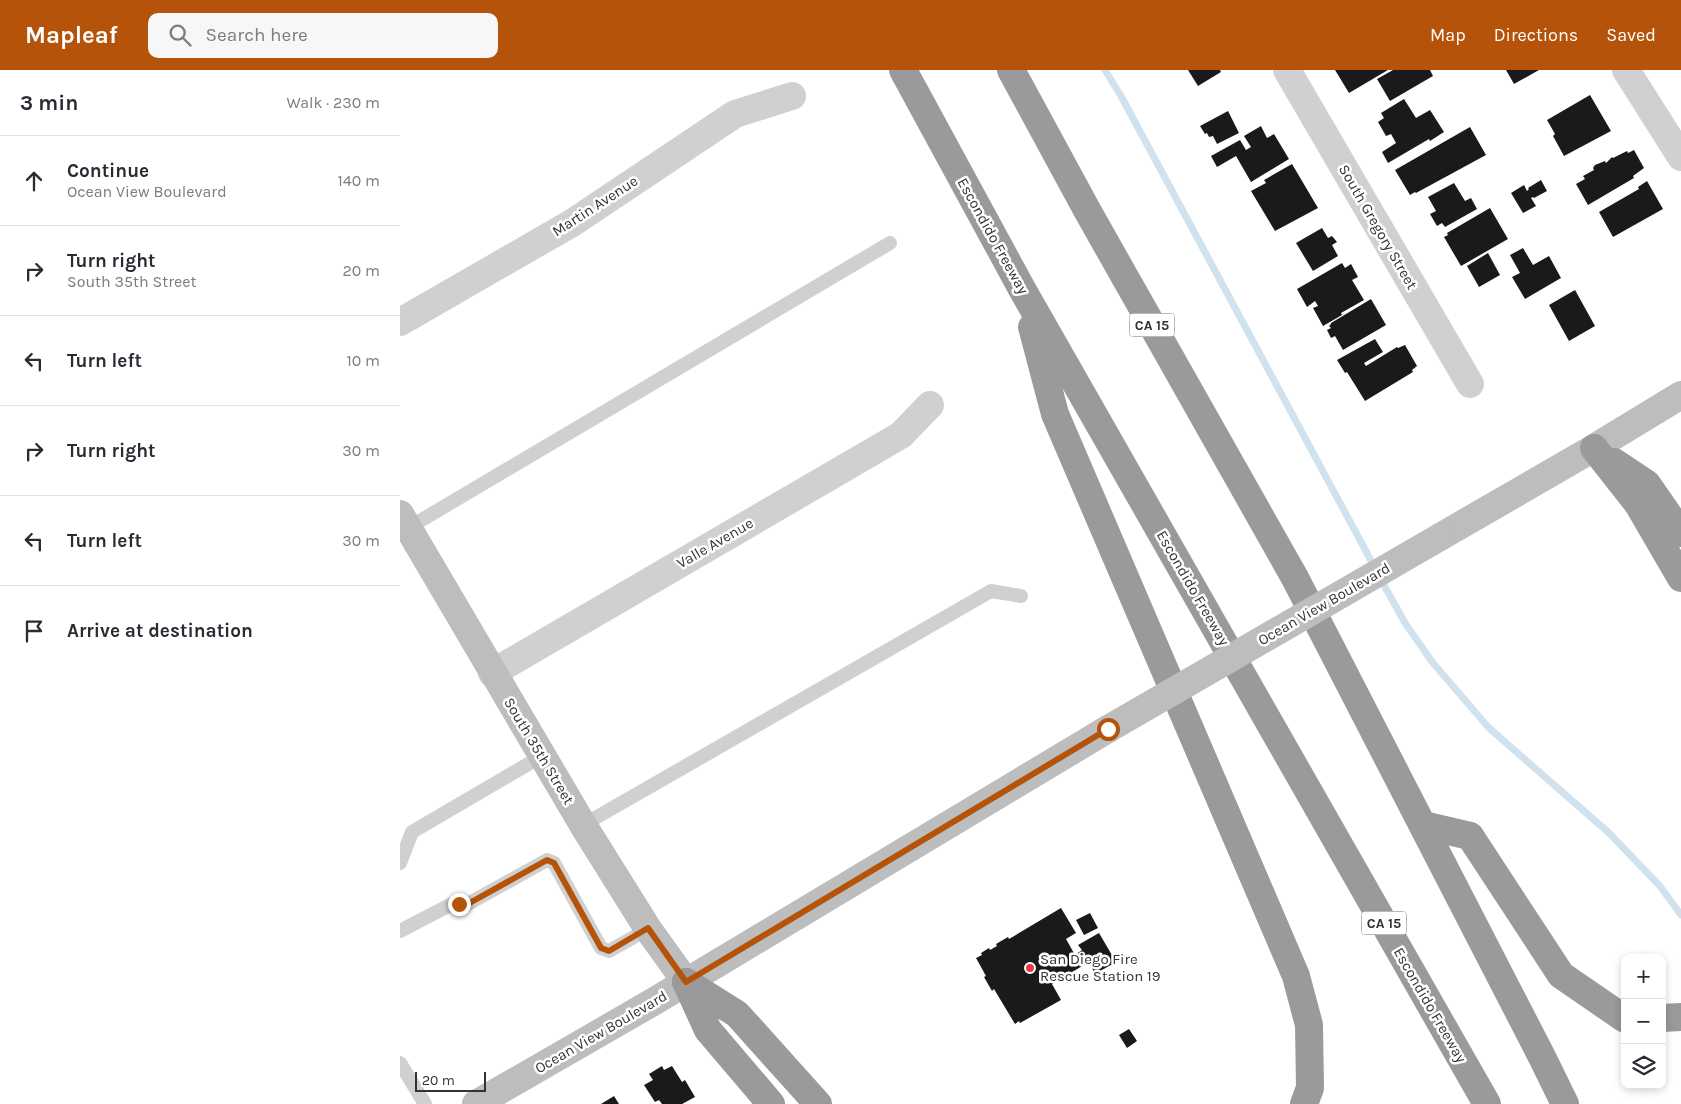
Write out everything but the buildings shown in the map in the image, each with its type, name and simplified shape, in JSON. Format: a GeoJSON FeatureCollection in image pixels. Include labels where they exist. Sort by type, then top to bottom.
{"type":"FeatureCollection","features":[{"type":"Feature","properties":{"kind":"highway","name":"Escondido Freeway"},"geometry":{"type":"LineString","coordinates":[[903,70],[1022,289],[1487,1104]]}},
{"type":"Feature","properties":{"kind":"highway","name":"CA 15"},"geometry":{"type":"LineString","coordinates":[[1011,70],[1087,210],[1295,578],[1565,1104]]}},
{"type":"Feature","properties":{"kind":"highway"},"geometry":{"type":"LineString","coordinates":[[1022,289],[1056,414],[1296,976],[1309,1025],[1310,1088],[1304,1104]]}},
{"type":"Feature","properties":{"kind":"highway"},"geometry":{"type":"LineString","coordinates":[[1594,448],[1647,484],[1681,533]]}},
{"type":"Feature","properties":{"kind":"highway"},"geometry":{"type":"LineString","coordinates":[[1594,448],[1638,504],[1681,578]]}},
{"type":"Feature","properties":{"kind":"highway"},"geometry":{"type":"LineString","coordinates":[[1423,825],[1470,836],[1561,974],[1621,1016]]}},
{"type":"Feature","properties":{"kind":"highway"},"geometry":{"type":"LineString","coordinates":[[686,982],[708,1030],[771,1104]]}},
{"type":"Feature","properties":{"kind":"highway"},"geometry":{"type":"LineString","coordinates":[[686,982],[736,1014],[818,1104]]}},
{"type":"Feature","properties":{"kind":"highway"},"geometry":{"type":"LineString","coordinates":[[1666,1018],[1681,1017]]}},
{"type":"Feature","properties":{"kind":"main road","name":"Ocean View Boulevard"},"geometry":{"type":"LineString","coordinates":[[476,1104],[686,982],[1108,729],[1594,448],[1681,395]]}},
{"type":"Feature","properties":{"kind":"main road","name":"South 35th Street"},"geometry":{"type":"LineString","coordinates":[[404,521],[583,825],[648,928],[686,982]]}},
{"type":"Feature","properties":{"kind":"street","name":"South Gregory Street"},"geometry":{"type":"LineString","coordinates":[[1287,70],[1470,384]]}},
{"type":"Feature","properties":{"kind":"street"},"geometry":{"type":"LineString","coordinates":[[1626,70],[1681,157]]}},
{"type":"Feature","properties":{"kind":"street","name":"Martin Avenue"},"geometry":{"type":"LineString","coordinates":[[400,322],[572,223],[735,114],[792,96]]}},
{"type":"Feature","properties":{"kind":"street","name":"Valle Avenue"},"geometry":{"type":"LineString","coordinates":[[492,673],[901,435],[930,405]]}},
{"type":"Feature","properties":{"kind":"lane"},"geometry":{"type":"LineString","coordinates":[[404,521],[890,242]]}},
{"type":"Feature","properties":{"kind":"lane"},"geometry":{"type":"LineString","coordinates":[[583,825],[991,591],[1021,596]]}},
{"type":"Feature","properties":{"kind":"lane"},"geometry":{"type":"LineString","coordinates":[[400,863],[412,832],[542,756]]}},
{"type":"Feature","properties":{"kind":"lane"},"geometry":{"type":"LineString","coordinates":[[400,931],[452,904],[466,905],[547,860],[554,863],[601,948],[609,951],[648,928]]}},
{"type":"Feature","properties":{"kind":"lane"},"geometry":{"type":"LineString","coordinates":[[400,1063],[425,1104]]}},
{"type":"Feature","properties":{"kind":"waterway"},"geometry":{"type":"LineString","coordinates":[[1105,70],[1121,96],[1375,568]]}},
{"type":"Feature","properties":{"kind":"waterway"},"geometry":{"type":"LineString","coordinates":[[1380,578],[1405,623],[1433,663],[1489,728],[1608,832],[1659,885],[1681,915]]}},
{"type":"Feature","properties":{"kind":"place","name":"San Diego Fire Rescue Station 19"},"geometry":{"type":"Point","coordinates":[1030,968]}},
{"type":"Feature","properties":{"kind":"route"},"geometry":{"type":"LineString","coordinates":[[459,904],[466,905],[547,860],[554,863],[601,948],[609,951],[648,928],[686,982],[1108,729]]}}]}
